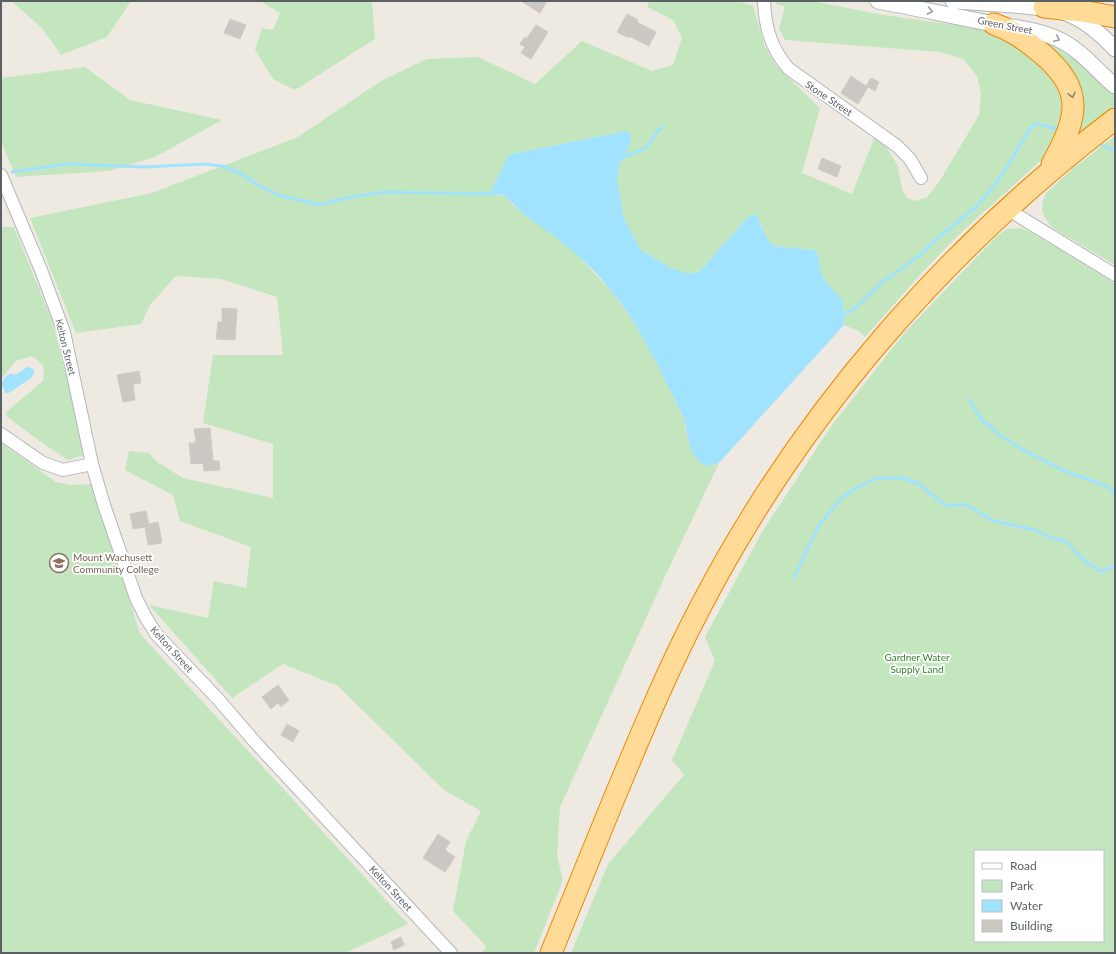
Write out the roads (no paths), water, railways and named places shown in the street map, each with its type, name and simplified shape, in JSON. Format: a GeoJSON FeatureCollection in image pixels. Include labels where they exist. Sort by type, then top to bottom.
{"type":"FeatureCollection","features":[{"type":"Feature","properties":{"kind":"highway"},"geometry":{"type":"LineString","coordinates":[[1044,8],[1082,11],[1115,17]]}},
{"type":"Feature","properties":{"kind":"highway"},"geometry":{"type":"LineString","coordinates":[[994,24],[1020,36],[1044,56],[1062,73],[1072,93],[1074,103],[1071,125],[1045,176]]}},
{"type":"Feature","properties":{"kind":"highway"},"geometry":{"type":"LineString","coordinates":[[551,953],[649,714],[701,605],[744,529],[805,438],[861,364],[925,291],[969,245],[1045,176],[1115,119]]}},
{"type":"Feature","properties":{"kind":"street","name":"Stone Street"},"geometry":{"type":"LineString","coordinates":[[764,1],[767,28],[770,38],[778,55],[786,66],[795,74],[897,146],[910,159],[921,178]]}},
{"type":"Feature","properties":{"kind":"street","name":"Green Street"},"geometry":{"type":"LineString","coordinates":[[878,1],[1030,30],[1062,41],[1084,57],[1115,86]]}},
{"type":"Feature","properties":{"kind":"street","name":"Green Street"},"geometry":{"type":"LineString","coordinates":[[953,1],[1044,8],[1066,13],[1099,33],[1115,48]]}},
{"type":"Feature","properties":{"kind":"street","name":"Kelton Street"},"geometry":{"type":"LineString","coordinates":[[1,175],[41,270],[64,332],[92,464],[104,505],[136,598],[145,616],[156,634],[218,699],[254,741],[451,953]]}},
{"type":"Feature","properties":{"kind":"street"},"geometry":{"type":"LineString","coordinates":[[1007,209],[1115,275]]}},
{"type":"Feature","properties":{"kind":"street"},"geometry":{"type":"LineString","coordinates":[[1,434],[43,463],[63,470],[92,464]]}},
{"type":"Feature","properties":{"kind":"water"},"geometry":{"type":"Polygon","coordinates":[[[626,131],[630,133],[631,141],[619,165],[617,177],[624,219],[641,250],[669,267],[689,274],[700,271],[748,217],[756,215],[765,235],[774,246],[814,250],[819,259],[822,275],[831,288],[843,300],[844,325],[719,463],[708,466],[702,464],[693,454],[682,414],[659,367],[633,321],[613,293],[584,261],[551,234],[524,215],[505,196],[494,195],[491,191],[507,158],[512,154],[626,131]]]}},
{"type":"Feature","properties":{"kind":"water"},"geometry":{"type":"Polygon","coordinates":[[[28,367],[35,371],[32,377],[9,393],[6,393],[1,384],[6,376],[18,373],[28,367]]]}},
{"type":"Feature","properties":{"kind":"waterway"},"geometry":{"type":"LineString","coordinates":[[841,318],[861,303],[881,283],[919,256],[933,242],[976,207],[1001,176],[1032,126],[1038,124],[1058,129]]}},
{"type":"Feature","properties":{"kind":"waterway"},"geometry":{"type":"LineString","coordinates":[[621,158],[646,148],[657,132],[663,127]]}},
{"type":"Feature","properties":{"kind":"waterway"},"geometry":{"type":"LineString","coordinates":[[1102,145],[1115,151]]}},
{"type":"Feature","properties":{"kind":"waterway"},"geometry":{"type":"LineString","coordinates":[[12,172],[66,164],[143,167],[206,164],[222,166],[240,173],[258,185],[278,195],[320,205],[346,198],[385,192],[495,194]]}},
{"type":"Feature","properties":{"kind":"waterway"},"geometry":{"type":"LineString","coordinates":[[969,400],[981,419],[1000,435],[1023,450],[1064,471],[1104,485],[1115,493]]}},
{"type":"Feature","properties":{"kind":"waterway"},"geometry":{"type":"LineString","coordinates":[[794,577],[819,525],[841,499],[856,488],[878,478],[902,478],[919,484],[942,503],[948,506],[965,504],[994,521],[1035,530],[1051,538],[1062,540],[1068,543],[1085,562],[1094,566],[1099,571],[1115,566]]}},
{"type":"Feature","properties":{"kind":"place","name":"Mount Wachusett Community College"},"geometry":{"type":"Point","coordinates":[59,563]}},
{"type":"Feature","properties":{"kind":"park label","name":"Gardner Water Supply Land"},"geometry":{"type":"Point","coordinates":[917,662]}}]}
